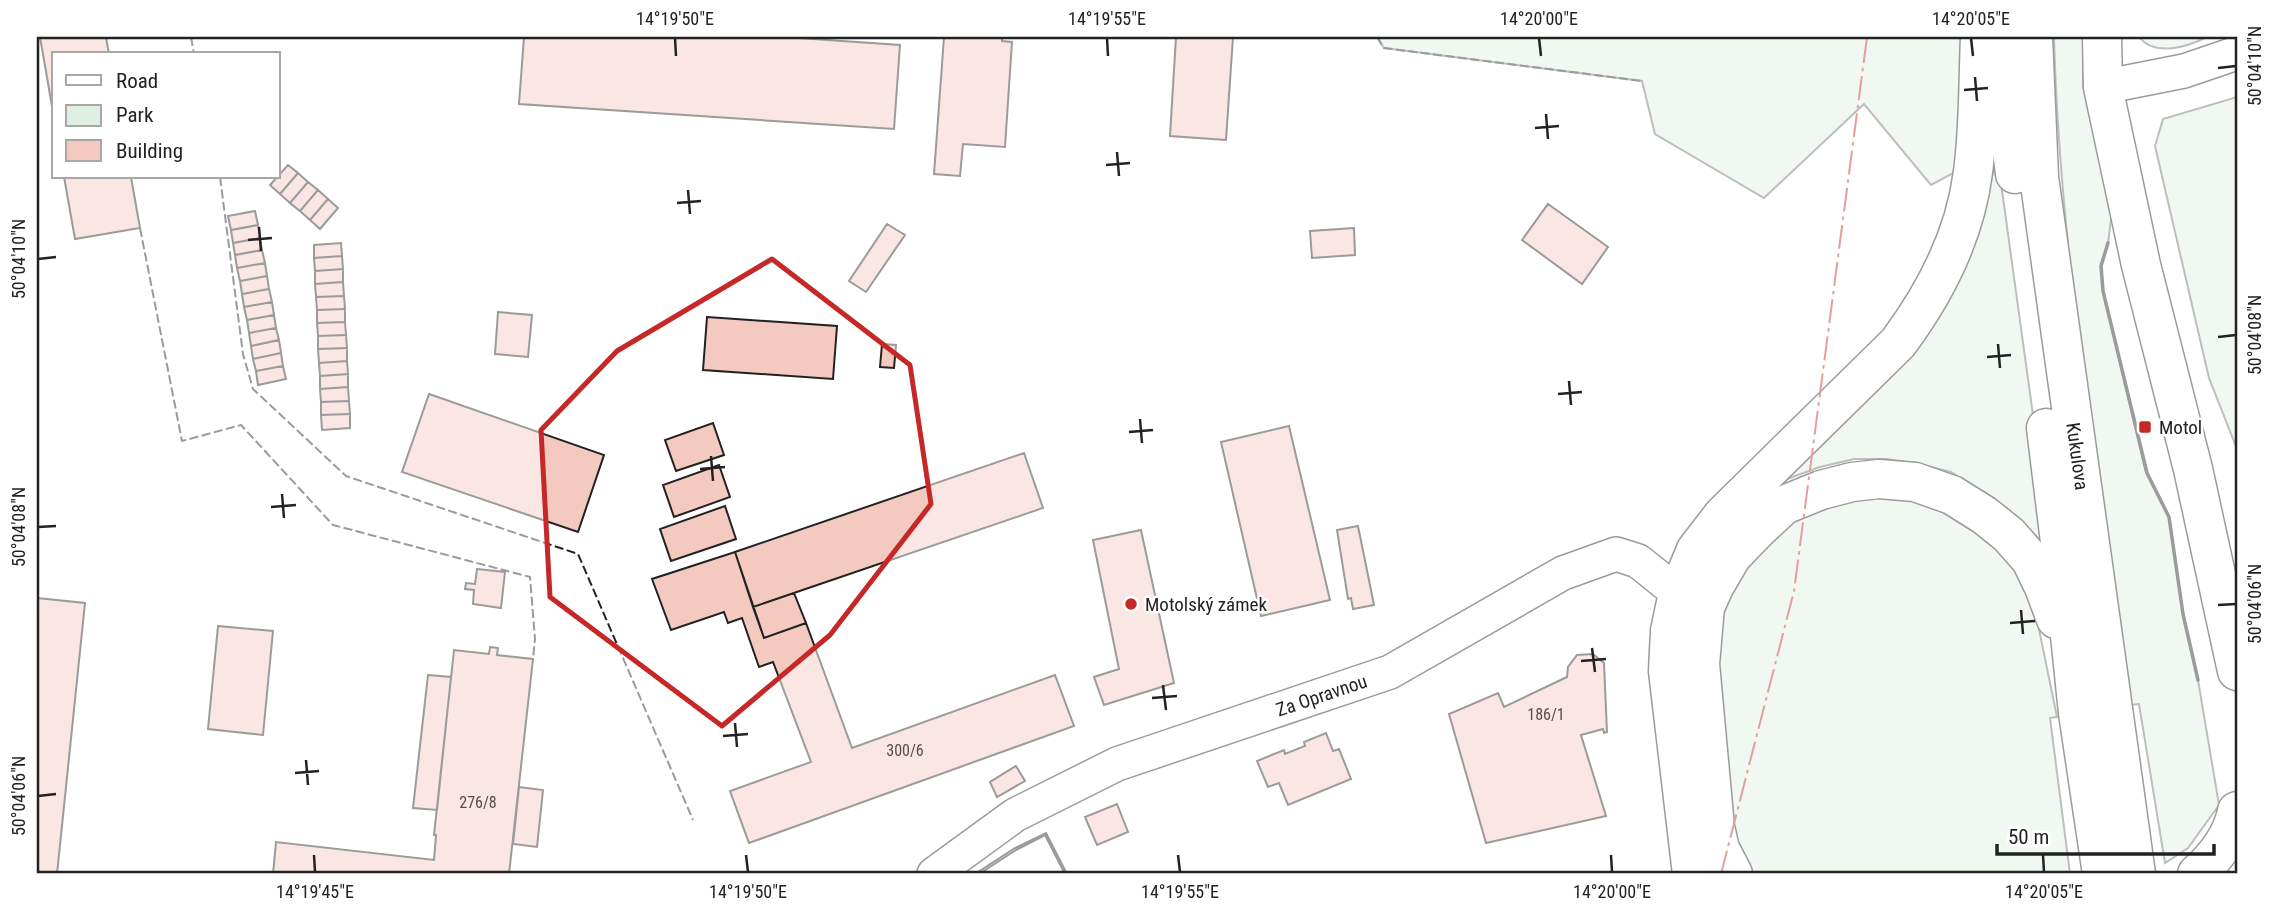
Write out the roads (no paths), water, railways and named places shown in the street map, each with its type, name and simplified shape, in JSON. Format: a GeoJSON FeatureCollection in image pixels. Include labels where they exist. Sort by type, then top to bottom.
{"type":"FeatureCollection","features":[{"type":"Feature","properties":{"kind":"main road"},"geometry":{"type":"LineString","coordinates":[[1733,874],[1720,849],[1715,827],[1692,600],[1696,550],[1723,515],[1898,343],[1936,286],[1961,228],[1973,171],[1980,37]]}},
{"type":"Feature","properties":{"kind":"main road","name":"Kukulova"},"geometry":{"type":"LineString","coordinates":[[2006,37],[2008,117],[2061,544],[2071,662],[2095,711],[2136,874]]}},
{"type":"Feature","properties":{"kind":"main road","name":"Kukulova"},"geometry":{"type":"LineString","coordinates":[[2033,37],[2039,177],[2095,711],[2102,874]]}},
{"type":"Feature","properties":{"kind":"main road"},"geometry":{"type":"LineString","coordinates":[[2102,37],[2104,87],[2141,265],[2193,469],[2237,671]]}},
{"type":"Feature","properties":{"kind":"main road"},"geometry":{"type":"LineString","coordinates":[[1692,874],[1668,671],[1670,631],[1692,600],[1714,587],[1732,556],[1784,505],[1821,490],[1879,479],[1914,482],[1952,495],[1984,514],[2009,535],[2031,560],[2045,587],[2071,662]]}},
{"type":"Feature","properties":{"kind":"main road"},"geometry":{"type":"LineString","coordinates":[[2197,874],[2216,856],[2235,822],[2237,811]]}},
{"type":"Feature","properties":{"kind":"street"},"geometry":{"type":"LineString","coordinates":[[2104,87],[2184,71],[2237,53]]}},
{"type":"Feature","properties":{"kind":"street","name":"Za Opravnou"},"geometry":{"type":"LineString","coordinates":[[933,874],[1015,816],[1117,764],[1390,672],[1563,573],[1616,554],[1638,561],[1692,600]]}},
{"type":"Feature","properties":{"kind":"place","name":"Motol"},"geometry":{"type":"Point","coordinates":[2145,427]}},
{"type":"Feature","properties":{"kind":"place","name":"Motolský zámek"},"geometry":{"type":"Point","coordinates":[1131,604]}}]}
